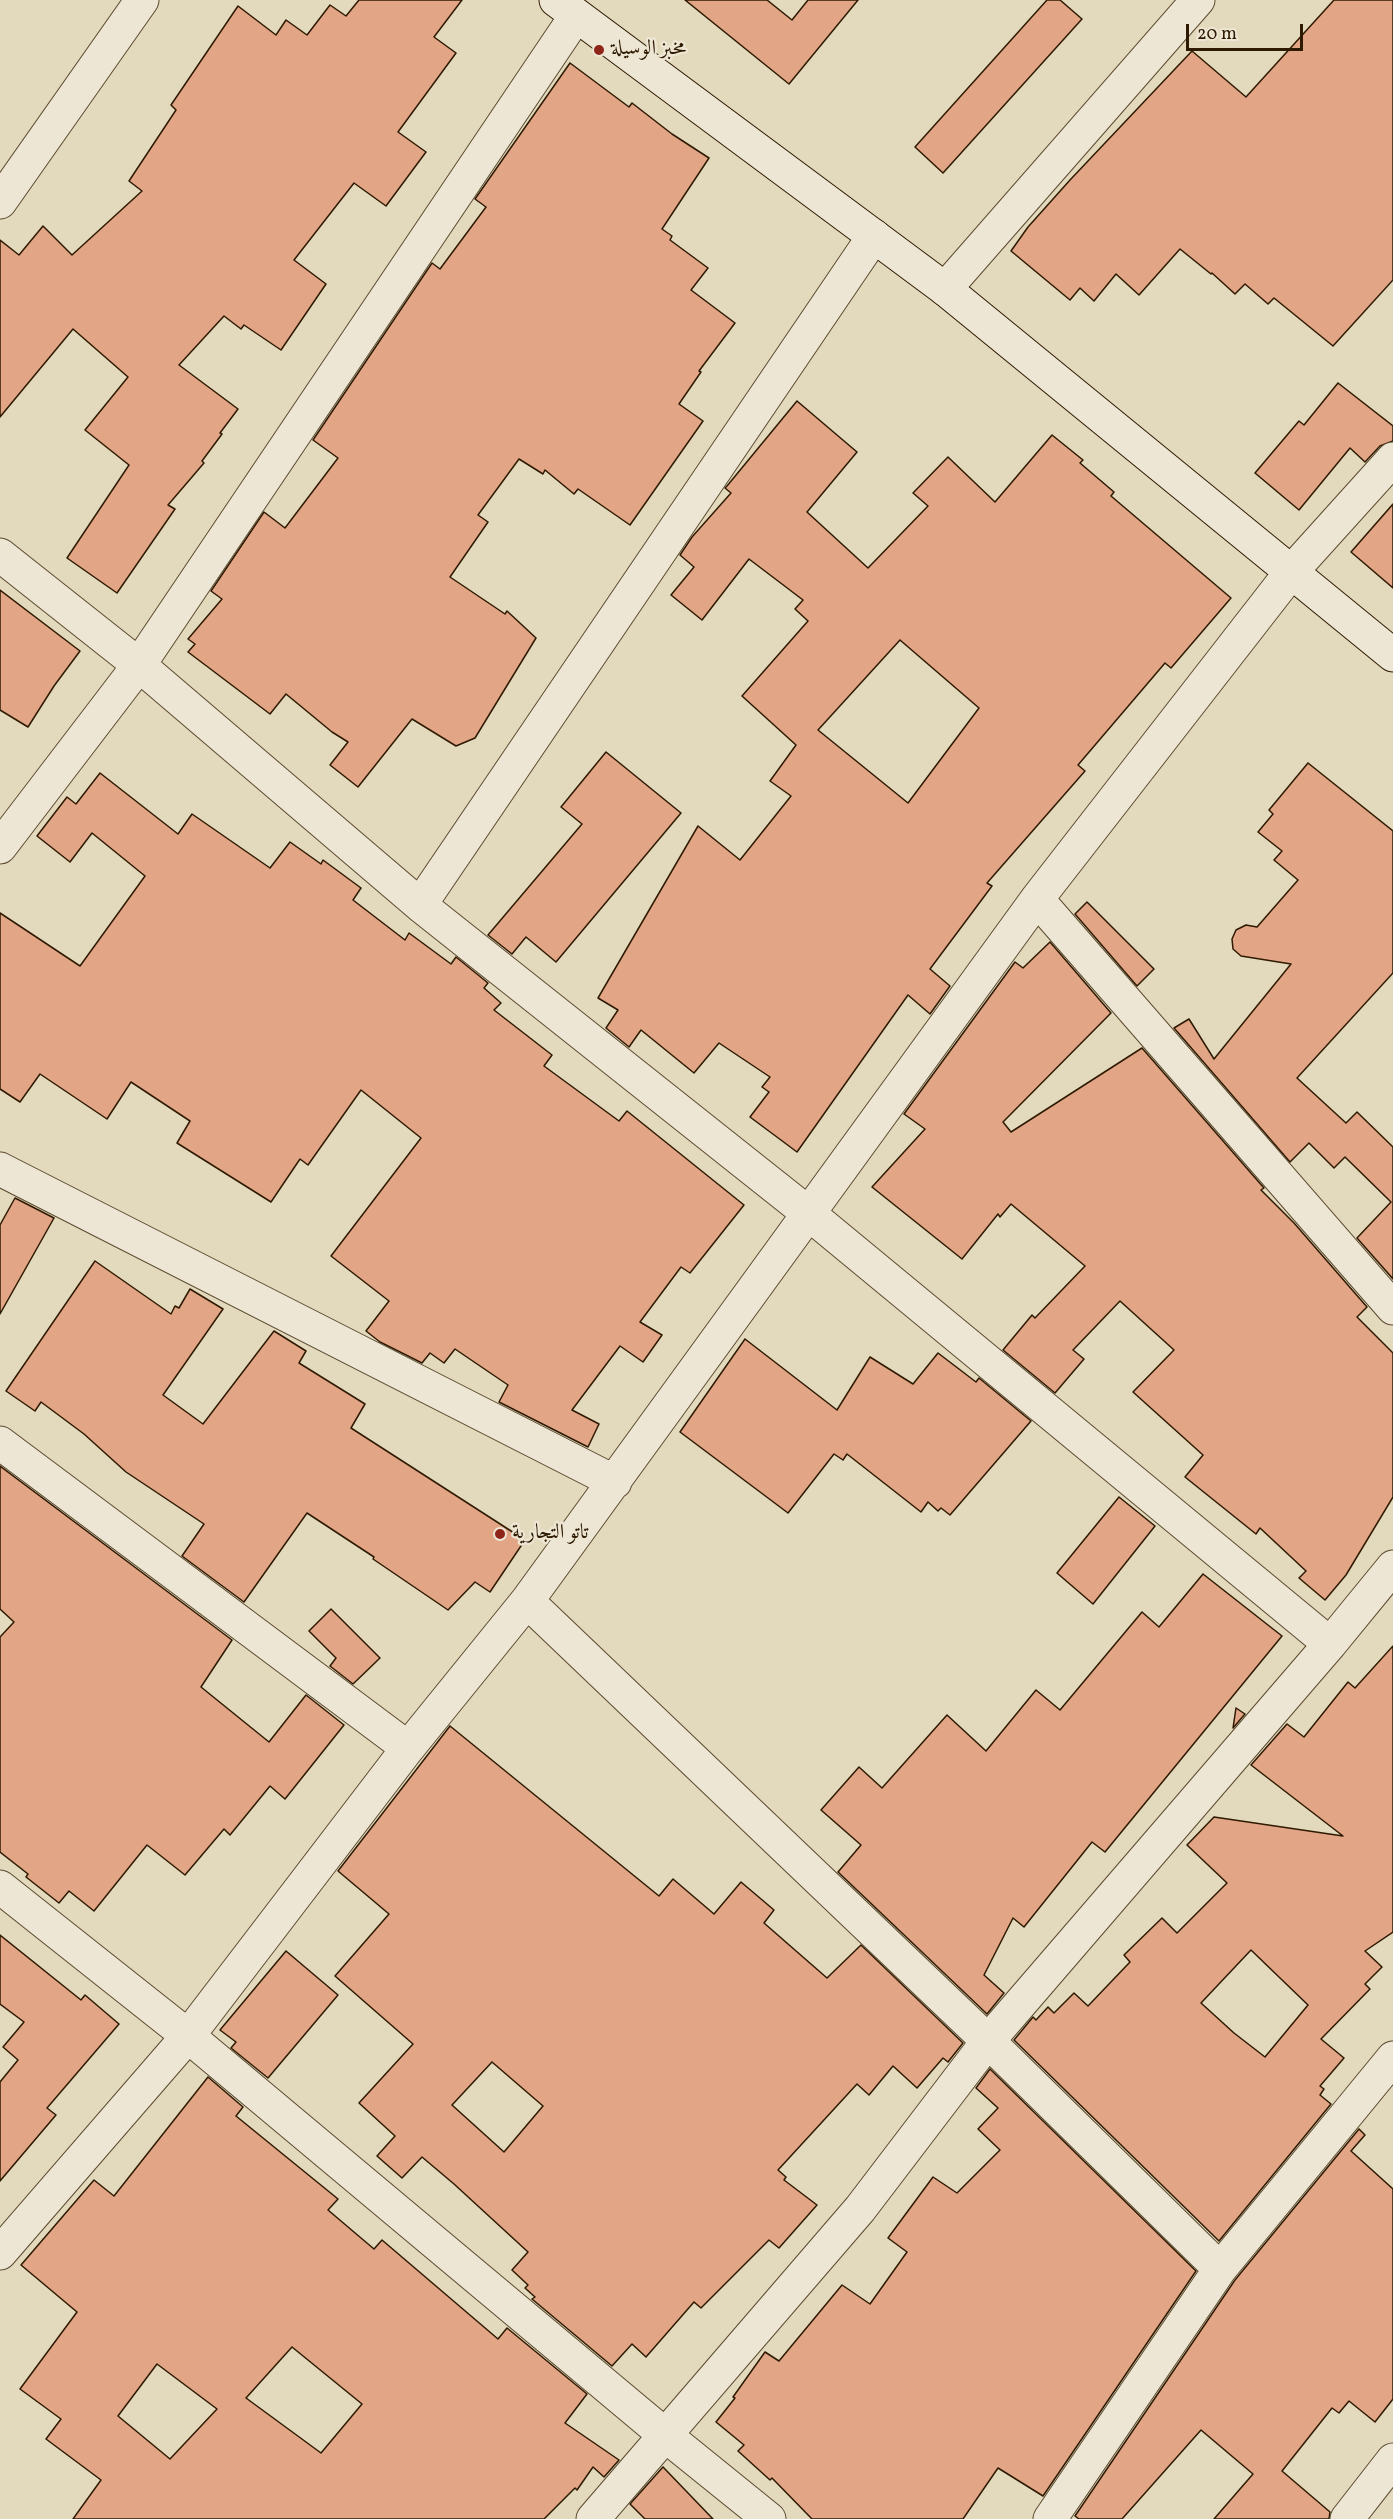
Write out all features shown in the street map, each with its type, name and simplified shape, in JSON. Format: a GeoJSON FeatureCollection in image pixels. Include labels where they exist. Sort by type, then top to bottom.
{"type":"FeatureCollection","features":[{"type":"Feature","properties":{"kind":"street"},"geometry":{"type":"LineString","coordinates":[[0,202],[142,0]]}},
{"type":"Feature","properties":{"kind":"street"},"geometry":{"type":"LineString","coordinates":[[945,289],[1198,0]]}},
{"type":"Feature","properties":{"kind":"street"},"geometry":{"type":"LineString","coordinates":[[0,847],[139,665],[566,8],[945,289],[1393,655]]}},
{"type":"Feature","properties":{"kind":"street"},"geometry":{"type":"LineString","coordinates":[[420,905],[874,236]]}},
{"type":"Feature","properties":{"kind":"street"},"geometry":{"type":"LineString","coordinates":[[0,2253],[188,2036],[408,1748],[527,1601],[1037,899],[1292,571],[1393,459]]}},
{"type":"Feature","properties":{"kind":"street"},"geometry":{"type":"LineString","coordinates":[[0,555],[139,665],[420,905],[808,1213],[1330,1644]]}},
{"type":"Feature","properties":{"kind":"street"},"geometry":{"type":"LineString","coordinates":[[1037,899],[1393,1308]]}},
{"type":"Feature","properties":{"kind":"street"},"geometry":{"type":"LineString","coordinates":[[0,1169],[615,1482]]}},
{"type":"Feature","properties":{"kind":"street"},"geometry":{"type":"LineString","coordinates":[[0,1443],[408,1748]]}},
{"type":"Feature","properties":{"kind":"street"},"geometry":{"type":"LineString","coordinates":[[593,2519],[860,2209],[988,2041],[1330,1644],[1393,1567]]}},
{"type":"Feature","properties":{"kind":"street"},"geometry":{"type":"LineString","coordinates":[[527,1601],[988,2041],[1220,2269]]}},
{"type":"Feature","properties":{"kind":"street"},"geometry":{"type":"LineString","coordinates":[[0,1887],[188,2036],[665,2435],[769,2519]]}},
{"type":"Feature","properties":{"kind":"street"},"geometry":{"type":"LineString","coordinates":[[1050,2519],[1220,2269],[1390,2069]]}},
{"type":"Feature","properties":{"kind":"street"},"geometry":{"type":"LineString","coordinates":[[1347,2519],[1393,2460]]}},
{"type":"Feature","properties":{"kind":"building"},"geometry":{"type":"Polygon","coordinates":[[[359,0],[462,0],[434,37],[456,53],[398,132],[426,152],[386,206],[354,183],[294,260],[326,284],[281,350],[244,325],[241,329],[224,316],[179,365],[238,409],[202,461],[204,463],[168,505],[175,509],[117,593],[67,558],[129,465],[85,430],[128,377],[73,329],[0,417],[0,240],[19,255],[43,226],[72,255],[142,191],[129,181],[176,110],[171,105],[238,6],[276,35],[286,20],[307,35],[330,5],[346,16],[359,0]]]}},
{"type":"Feature","properties":{"kind":"building"},"geometry":{"type":"Polygon","coordinates":[[[685,0],[767,0],[792,20],[808,0],[858,0],[789,84],[685,0]]]}},
{"type":"Feature","properties":{"kind":"building"},"geometry":{"type":"Polygon","coordinates":[[[1047,0],[1060,0],[1082,19],[943,173],[915,147],[1047,0]]]}},
{"type":"Feature","properties":{"kind":"building"},"geometry":{"type":"Polygon","coordinates":[[[1334,0],[1393,0],[1393,280],[1333,346],[1274,298],[1268,304],[1245,284],[1235,294],[1180,249],[1139,295],[1116,274],[1094,301],[1080,288],[1070,300],[1011,251],[1028,227],[1070,180],[1192,51],[1246,97],[1334,0]]]}},
{"type":"Feature","properties":{"kind":"building"},"geometry":{"type":"Polygon","coordinates":[[[570,63],[629,107],[632,103],[672,134],[709,158],[662,229],[672,236],[670,240],[708,268],[691,290],[735,323],[699,371],[701,372],[679,404],[703,421],[630,525],[578,489],[574,494],[545,470],[543,474],[519,459],[478,515],[488,522],[450,577],[505,614],[507,611],[536,638],[475,738],[456,746],[412,719],[358,787],[330,765],[348,742],[332,732],[286,694],[270,714],[188,652],[195,644],[188,639],[222,599],[211,591],[264,512],[285,528],[338,458],[313,440],[432,263],[440,269],[486,207],[475,199],[570,63]]]}},
{"type":"Feature","properties":{"kind":"building"},"geometry":{"type":"Polygon","coordinates":[[[1338,383],[1393,426],[1393,441],[1380,446],[1365,462],[1350,448],[1299,510],[1255,473],[1299,421],[1304,425],[1338,383]]]}},
{"type":"Feature","properties":{"kind":"building"},"geometry":{"type":"Polygon","coordinates":[[[797,401],[857,452],[807,512],[868,568],[928,506],[913,493],[948,457],[995,502],[1052,435],[1083,460],[1080,463],[1114,492],[1111,496],[1231,598],[1171,668],[1165,663],[1078,765],[1085,771],[987,883],[992,886],[930,969],[950,986],[930,1014],[908,995],[797,1152],[750,1117],[769,1092],[762,1087],[770,1077],[719,1043],[694,1073],[641,1030],[629,1047],[606,1028],[618,1010],[598,998],[698,826],[740,860],[791,796],[770,781],[796,745],[742,696],[808,621],[795,609],[803,600],[749,559],[702,620],[671,595],[694,567],[680,555],[692,537],[731,493],[725,488],[797,401]],[[900,640],[818,730],[908,803],[979,708],[900,640]]]}},
{"type":"Feature","properties":{"kind":"building"},"geometry":{"type":"Polygon","coordinates":[[[1393,504],[1393,588],[1351,552],[1393,504]]]}},
{"type":"Feature","properties":{"kind":"building"},"geometry":{"type":"Polygon","coordinates":[[[0,590],[80,651],[28,727],[0,710],[0,590]]]}},
{"type":"Feature","properties":{"kind":"building"},"geometry":{"type":"Polygon","coordinates":[[[606,752],[681,813],[556,962],[526,937],[512,954],[488,935],[582,824],[561,807],[606,752]]]}},
{"type":"Feature","properties":{"kind":"building"},"geometry":{"type":"Polygon","coordinates":[[[1308,763],[1393,831],[1393,973],[1297,1078],[1346,1123],[1357,1112],[1393,1147],[1393,1279],[1357,1238],[1391,1202],[1345,1157],[1334,1168],[1309,1143],[1290,1162],[1174,1028],[1189,1019],[1214,1059],[1291,964],[1241,956],[1233,949],[1232,939],[1236,930],[1246,925],[1257,927],[1298,880],[1274,860],[1282,851],[1258,832],[1273,814],[1269,810],[1308,763]]]}},
{"type":"Feature","properties":{"kind":"building"},"geometry":{"type":"Polygon","coordinates":[[[100,773],[178,834],[192,814],[270,868],[290,842],[321,864],[323,860],[361,888],[353,900],[405,940],[409,933],[451,964],[456,957],[488,983],[484,988],[501,1003],[494,1010],[552,1055],[544,1066],[619,1121],[627,1111],[744,1205],[690,1273],[681,1267],[640,1322],[662,1335],[643,1362],[620,1346],[572,1410],[599,1424],[588,1447],[499,1402],[508,1385],[455,1349],[444,1363],[430,1353],[422,1363],[380,1342],[366,1331],[389,1301],[331,1256],[421,1138],[361,1090],[308,1165],[300,1159],[271,1202],[177,1143],[190,1121],[131,1082],[107,1119],[40,1074],[20,1102],[0,1089],[0,913],[80,966],[145,876],[92,833],[70,862],[37,836],[67,797],[76,804],[100,773]]]}},
{"type":"Feature","properties":{"kind":"building"},"geometry":{"type":"Polygon","coordinates":[[[1087,902],[1154,969],[1137,986],[1075,914],[1087,902]]]}},
{"type":"Feature","properties":{"kind":"building"},"geometry":{"type":"Polygon","coordinates":[[[1050,942],[1111,1013],[1003,1122],[1011,1132],[1142,1048],[1264,1188],[1261,1190],[1294,1223],[1367,1307],[1357,1317],[1393,1353],[1393,1497],[1346,1575],[1325,1600],[1299,1578],[1306,1571],[1260,1528],[1256,1534],[1185,1477],[1203,1455],[1133,1392],[1174,1350],[1120,1301],[1073,1350],[1084,1359],[1055,1393],[1003,1350],[1032,1315],[1035,1318],[1085,1266],[1011,1204],[1000,1217],[998,1214],[962,1259],[872,1187],[925,1129],[904,1114],[1015,962],[1023,968],[1050,942]]]}},
{"type":"Feature","properties":{"kind":"building"},"geometry":{"type":"Polygon","coordinates":[[[15,1198],[54,1218],[0,1314],[0,1225],[15,1198]]]}},
{"type":"Feature","properties":{"kind":"building"},"geometry":{"type":"Polygon","coordinates":[[[95,1261],[171,1314],[175,1306],[179,1308],[190,1289],[223,1309],[163,1395],[203,1424],[274,1331],[306,1351],[299,1363],[365,1404],[351,1428],[525,1540],[490,1592],[475,1582],[448,1610],[307,1513],[244,1602],[182,1556],[204,1524],[126,1472],[84,1434],[41,1402],[35,1411],[6,1391],[95,1261]]]}},
{"type":"Feature","properties":{"kind":"building"},"geometry":{"type":"Polygon","coordinates":[[[745,1339],[837,1410],[870,1357],[913,1384],[938,1353],[976,1382],[979,1378],[1031,1421],[950,1515],[941,1508],[938,1511],[928,1502],[921,1512],[847,1454],[843,1460],[834,1454],[788,1513],[680,1432],[745,1339]]]}},
{"type":"Feature","properties":{"kind":"building"},"geometry":{"type":"Polygon","coordinates":[[[0,1466],[232,1640],[201,1687],[269,1742],[306,1695],[344,1725],[285,1799],[270,1786],[230,1835],[224,1829],[185,1875],[147,1845],[94,1911],[69,1891],[59,1903],[26,1877],[28,1874],[0,1852],[0,1637],[14,1622],[0,1609],[0,1466]]]}},
{"type":"Feature","properties":{"kind":"building"},"geometry":{"type":"Polygon","coordinates":[[[1119,1497],[1155,1526],[1093,1604],[1057,1573],[1119,1497]]]}},
{"type":"Feature","properties":{"kind":"building"},"geometry":{"type":"Polygon","coordinates":[[[1203,1574],[1282,1636],[1105,1852],[1092,1842],[1024,1927],[1013,1918],[984,1975],[1004,1993],[987,2014],[838,1872],[861,1845],[821,1810],[859,1767],[882,1788],[947,1715],[986,1751],[1036,1690],[1060,1710],[1142,1612],[1159,1627],[1203,1574]]]}},
{"type":"Feature","properties":{"kind":"building"},"geometry":{"type":"Polygon","coordinates":[[[331,1609],[380,1658],[353,1684],[330,1666],[336,1658],[309,1631],[331,1609]]]}},
{"type":"Feature","properties":{"kind":"building"},"geometry":{"type":"Polygon","coordinates":[[[1393,1646],[1393,1932],[1365,1951],[1382,1967],[1365,1984],[1370,1989],[1321,2039],[1344,2058],[1320,2086],[1324,2089],[1320,2095],[1331,2104],[1219,2241],[1014,2040],[1033,2017],[1036,2020],[1048,2007],[1054,2013],[1074,1993],[1088,2006],[1130,1962],[1124,1955],[1162,1918],[1177,1933],[1227,1883],[1187,1845],[1214,1817],[1343,1836],[1251,1765],[1287,1724],[1304,1737],[1348,1682],[1355,1688],[1393,1646]],[[1251,1950],[1201,2003],[1265,2057],[1308,2005],[1251,1950]]]}},
{"type":"Feature","properties":{"kind":"building"},"geometry":{"type":"Polygon","coordinates":[[[1236,1708],[1245,1714],[1233,1728],[1236,1708]]]}},
{"type":"Feature","properties":{"kind":"building"},"geometry":{"type":"Polygon","coordinates":[[[450,1726],[659,1896],[673,1879],[714,1914],[741,1882],[774,1910],[764,1923],[827,1978],[861,1945],[963,2043],[948,2062],[943,2058],[917,2088],[893,2066],[869,2095],[857,2084],[778,2170],[786,2177],[784,2180],[817,2205],[779,2248],[769,2240],[701,2308],[694,2302],[646,2357],[632,2344],[612,2366],[532,2299],[535,2297],[525,2288],[528,2285],[512,2270],[528,2252],[454,2184],[422,2157],[402,2178],[377,2156],[395,2136],[359,2103],[413,2044],[335,1976],[389,1914],[338,1871],[450,1726]],[[492,2062],[452,2105],[504,2152],[543,2106],[492,2062]]]}},
{"type":"Feature","properties":{"kind":"building"},"geometry":{"type":"Polygon","coordinates":[[[0,1935],[81,2000],[85,1995],[119,2024],[47,2108],[56,2115],[0,2181],[0,2082],[18,2060],[3,2047],[24,2022],[0,2004],[0,1935]]]}},
{"type":"Feature","properties":{"kind":"building"},"geometry":{"type":"Polygon","coordinates":[[[286,1951],[338,1995],[268,2078],[231,2048],[236,2042],[220,2030],[286,1951]]]}},
{"type":"Feature","properties":{"kind":"building"},"geometry":{"type":"Polygon","coordinates":[[[990,2069],[1196,2271],[1043,2496],[998,2468],[963,2519],[812,2519],[772,2478],[770,2480],[738,2451],[744,2445],[716,2422],[735,2398],[733,2397],[765,2352],[779,2361],[842,2285],[870,2304],[907,2252],[888,2238],[933,2177],[957,2193],[1000,2150],[978,2129],[998,2108],[976,2088],[990,2069]]]}},
{"type":"Feature","properties":{"kind":"building"},"geometry":{"type":"Polygon","coordinates":[[[208,2077],[243,2107],[236,2116],[338,2199],[328,2210],[374,2249],[382,2240],[498,2339],[507,2328],[587,2394],[565,2423],[619,2460],[604,2477],[593,2467],[577,2490],[575,2488],[544,2519],[73,2519],[101,2480],[46,2439],[61,2419],[20,2389],[77,2312],[21,2265],[94,2180],[114,2196],[208,2077]],[[292,2347],[246,2398],[321,2453],[362,2404],[292,2347]],[[157,2364],[118,2416],[170,2459],[217,2409],[157,2364]]]}},
{"type":"Feature","properties":{"kind":"building"},"geometry":{"type":"Polygon","coordinates":[[[1359,2129],[1365,2135],[1351,2151],[1393,2189],[1393,2399],[1375,2422],[1349,2401],[1339,2413],[1332,2408],[1282,2471],[1330,2512],[1329,2519],[1214,2519],[1253,2474],[1201,2430],[1122,2519],[1079,2519],[1075,2516],[1235,2280],[1359,2129]]]}},
{"type":"Feature","properties":{"kind":"building"},"geometry":{"type":"Polygon","coordinates":[[[663,2467],[713,2519],[645,2519],[630,2504],[663,2467]]]}},
{"type":"Feature","properties":{"kind":"place","name":"مخبز الوسيلة"},"geometry":{"type":"Point","coordinates":[599,50]}},
{"type":"Feature","properties":{"kind":"place","name":"تاتو التجارية"},"geometry":{"type":"Point","coordinates":[500,1534]}}]}
